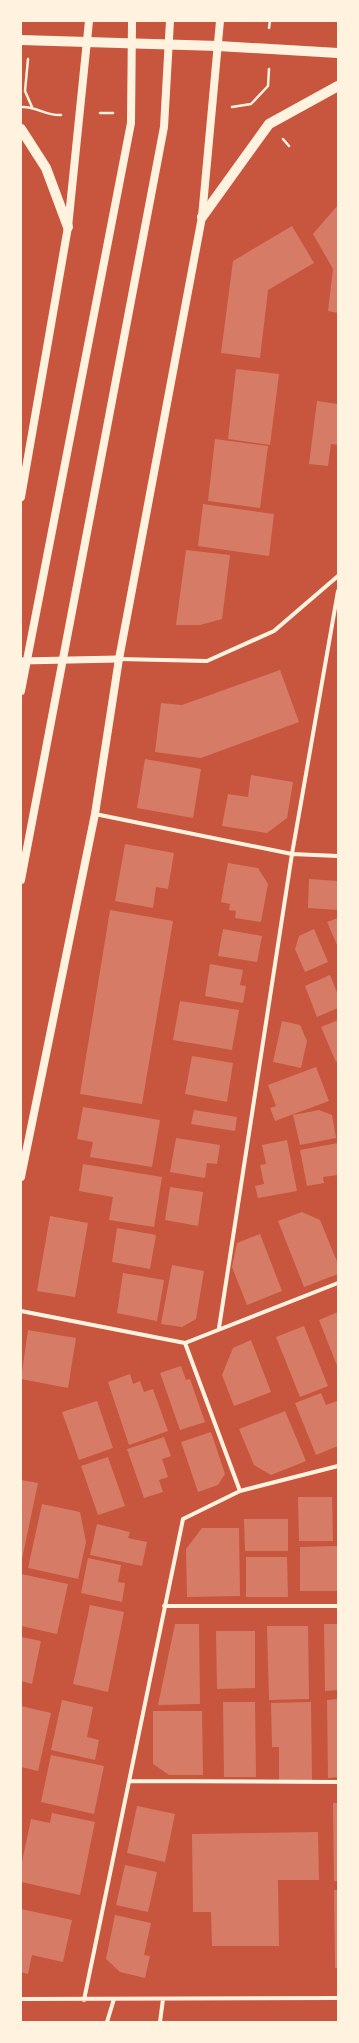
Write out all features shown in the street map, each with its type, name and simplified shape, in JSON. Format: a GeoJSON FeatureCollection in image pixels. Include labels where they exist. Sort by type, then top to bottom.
{"type":"FeatureCollection","features":[{"type":"Feature","properties":{"kind":"main road"},"geometry":{"type":"LineString","coordinates":[[21,497],[68,227],[89,21]]}},
{"type":"Feature","properties":{"kind":"main road"},"geometry":{"type":"LineString","coordinates":[[21,691],[131,123],[132,21]]}},
{"type":"Feature","properties":{"kind":"main road"},"geometry":{"type":"LineString","coordinates":[[21,880],[164,127],[170,21]]}},
{"type":"Feature","properties":{"kind":"main road"},"geometry":{"type":"LineString","coordinates":[[21,1177],[95,814],[119,659],[202,217],[220,21]]}},
{"type":"Feature","properties":{"kind":"main road"},"geometry":{"type":"LineString","coordinates":[[21,40],[218,46],[338,53]]}},
{"type":"Feature","properties":{"kind":"main road"},"geometry":{"type":"LineString","coordinates":[[202,217],[269,124],[338,86]]}},
{"type":"Feature","properties":{"kind":"main road"},"geometry":{"type":"LineString","coordinates":[[21,129],[46,168],[68,227]]}},
{"type":"Feature","properties":{"kind":"street"},"geometry":{"type":"LineString","coordinates":[[21,661],[119,659],[207,662],[274,631],[338,576]]}},
{"type":"Feature","properties":{"kind":"street"},"geometry":{"type":"LineString","coordinates":[[219,1328],[292,854],[338,591]]}},
{"type":"Feature","properties":{"kind":"street"},"geometry":{"type":"LineString","coordinates":[[95,814],[292,854],[338,856]]}},
{"type":"Feature","properties":{"kind":"street"},"geometry":{"type":"LineString","coordinates":[[21,1311],[186,1343],[219,1328],[338,1283]]}},
{"type":"Feature","properties":{"kind":"street"},"geometry":{"type":"LineString","coordinates":[[186,1343],[240,1491]]}},
{"type":"Feature","properties":{"kind":"street"},"geometry":{"type":"LineString","coordinates":[[84,2000],[182,1519],[240,1491],[338,1466]]}},
{"type":"Feature","properties":{"kind":"street"},"geometry":{"type":"LineString","coordinates":[[164,1606],[338,1606]]}},
{"type":"Feature","properties":{"kind":"street"},"geometry":{"type":"LineString","coordinates":[[129,1780],[338,1782]]}},
{"type":"Feature","properties":{"kind":"street"},"geometry":{"type":"LineString","coordinates":[[21,1999],[338,1998]]}},
{"type":"Feature","properties":{"kind":"street"},"geometry":{"type":"LineString","coordinates":[[107,2022],[114,1999]]}},
{"type":"Feature","properties":{"kind":"street"},"geometry":{"type":"LineString","coordinates":[[160,2022],[163,1999]]}},
{"type":"Feature","properties":{"kind":"path"},"geometry":{"type":"LineString","coordinates":[[25,91],[32,107]]}},
{"type":"Feature","properties":{"kind":"path"},"geometry":{"type":"LineString","coordinates":[[227,108],[251,104]]}},
{"type":"Feature","properties":{"kind":"path"},"geometry":{"type":"LineString","coordinates":[[21,107],[32,107],[51,115]]}},
{"type":"Feature","properties":{"kind":"building"},"geometry":{"type":"Polygon","coordinates":[[[338,205],[338,313],[328,311],[333,269],[313,234],[338,205]]]}},
{"type":"Feature","properties":{"kind":"building"},"geometry":{"type":"Polygon","coordinates":[[[292,226],[314,263],[268,290],[260,358],[221,353],[233,261],[292,226]]]}},
{"type":"Feature","properties":{"kind":"building"},"geometry":{"type":"Polygon","coordinates":[[[236,369],[279,374],[270,445],[228,439],[236,369]]]}},
{"type":"Feature","properties":{"kind":"building"},"geometry":{"type":"Polygon","coordinates":[[[317,401],[338,404],[338,445],[331,444],[328,466],[309,464],[317,401]]]}},
{"type":"Feature","properties":{"kind":"building"},"geometry":{"type":"Polygon","coordinates":[[[215,439],[268,446],[260,508],[208,501],[215,439]]]}},
{"type":"Feature","properties":{"kind":"building"},"geometry":{"type":"Polygon","coordinates":[[[203,504],[274,514],[269,556],[198,546],[203,504]]]}},
{"type":"Feature","properties":{"kind":"building"},"geometry":{"type":"Polygon","coordinates":[[[186,550],[230,555],[222,619],[200,625],[176,625],[186,550]]]}},
{"type":"Feature","properties":{"kind":"building"},"geometry":{"type":"Polygon","coordinates":[[[280,670],[299,722],[201,758],[155,752],[161,703],[182,705],[280,670]]]}},
{"type":"Feature","properties":{"kind":"building"},"geometry":{"type":"Polygon","coordinates":[[[145,759],[201,769],[193,818],[137,808],[145,759]]]}},
{"type":"Feature","properties":{"kind":"building"},"geometry":{"type":"Polygon","coordinates":[[[251,775],[293,782],[287,818],[267,833],[222,826],[228,794],[248,797],[251,775]]]}},
{"type":"Feature","properties":{"kind":"building"},"geometry":{"type":"Polygon","coordinates":[[[125,844],[174,853],[168,889],[156,887],[153,908],[115,901],[125,844]]]}},
{"type":"Feature","properties":{"kind":"building"},"geometry":{"type":"Polygon","coordinates":[[[228,863],[258,868],[268,884],[261,922],[235,918],[236,911],[229,910],[230,904],[221,902],[228,863]]]}},
{"type":"Feature","properties":{"kind":"building"},"geometry":{"type":"Polygon","coordinates":[[[309,879],[338,881],[338,910],[308,908],[309,879]]]}},
{"type":"Feature","properties":{"kind":"building"},"geometry":{"type":"Polygon","coordinates":[[[110,910],[173,921],[142,1104],[80,1094],[110,910]]]}},
{"type":"Feature","properties":{"kind":"building"},"geometry":{"type":"Polygon","coordinates":[[[338,918],[338,947],[327,922],[338,918]]]}},
{"type":"Feature","properties":{"kind":"building"},"geometry":{"type":"Polygon","coordinates":[[[223,929],[262,936],[257,962],[218,956],[223,929]]]}},
{"type":"Feature","properties":{"kind":"building"},"geometry":{"type":"Polygon","coordinates":[[[314,929],[328,962],[305,972],[295,949],[299,936],[314,929]]]}},
{"type":"Feature","properties":{"kind":"building"},"geometry":{"type":"Polygon","coordinates":[[[210,964],[243,970],[240,985],[246,986],[243,1003],[205,996],[210,964]]]}},
{"type":"Feature","properties":{"kind":"building"},"geometry":{"type":"Polygon","coordinates":[[[330,975],[338,995],[338,1008],[317,1017],[305,986],[330,975]]]}},
{"type":"Feature","properties":{"kind":"building"},"geometry":{"type":"Polygon","coordinates":[[[180,1001],[239,1010],[232,1050],[173,1040],[180,1001]]]}},
{"type":"Feature","properties":{"kind":"building"},"geometry":{"type":"Polygon","coordinates":[[[338,1020],[338,1061],[336,1062],[321,1027],[338,1020]]]}},
{"type":"Feature","properties":{"kind":"building"},"geometry":{"type":"Polygon","coordinates":[[[282,1021],[300,1025],[307,1041],[301,1068],[273,1062],[282,1021]]]}},
{"type":"Feature","properties":{"kind":"building"},"geometry":{"type":"Polygon","coordinates":[[[192,1056],[233,1063],[227,1102],[185,1094],[192,1056]]]}},
{"type":"Feature","properties":{"kind":"building"},"geometry":{"type":"Polygon","coordinates":[[[316,1067],[329,1101],[275,1121],[270,1108],[276,1106],[268,1085],[316,1067]]]}},
{"type":"Feature","properties":{"kind":"building"},"geometry":{"type":"Polygon","coordinates":[[[83,1107],[160,1120],[152,1167],[90,1157],[93,1142],[77,1139],[83,1107]]]}},
{"type":"Feature","properties":{"kind":"building"},"geometry":{"type":"Polygon","coordinates":[[[194,1110],[237,1117],[235,1131],[191,1124],[194,1110]]]}},
{"type":"Feature","properties":{"kind":"building"},"geometry":{"type":"Polygon","coordinates":[[[319,1110],[332,1115],[336,1138],[300,1145],[293,1115],[319,1110]]]}},
{"type":"Feature","properties":{"kind":"building"},"geometry":{"type":"Polygon","coordinates":[[[176,1138],[220,1145],[217,1164],[207,1163],[205,1178],[170,1172],[176,1138]]]}},
{"type":"Feature","properties":{"kind":"building"},"geometry":{"type":"Polygon","coordinates":[[[287,1140],[297,1191],[258,1198],[255,1186],[264,1184],[260,1165],[266,1164],[262,1145],[287,1140]]]}},
{"type":"Feature","properties":{"kind":"building"},"geometry":{"type":"Polygon","coordinates":[[[338,1143],[338,1175],[323,1177],[324,1183],[307,1186],[300,1150],[338,1143]]]}},
{"type":"Feature","properties":{"kind":"building"},"geometry":{"type":"Polygon","coordinates":[[[83,1164],[162,1177],[154,1227],[109,1220],[113,1197],[79,1191],[83,1164]]]}},
{"type":"Feature","properties":{"kind":"building"},"geometry":{"type":"Polygon","coordinates":[[[170,1187],[203,1192],[198,1226],[165,1220],[170,1187]]]}},
{"type":"Feature","properties":{"kind":"building"},"geometry":{"type":"Polygon","coordinates":[[[302,1212],[320,1220],[338,1264],[338,1274],[304,1287],[278,1221],[302,1212]]]}},
{"type":"Feature","properties":{"kind":"building"},"geometry":{"type":"Polygon","coordinates":[[[50,1216],[88,1223],[75,1297],[37,1291],[50,1216]]]}},
{"type":"Feature","properties":{"kind":"building"},"geometry":{"type":"Polygon","coordinates":[[[117,1228],[156,1235],[150,1269],[112,1262],[117,1228]]]}},
{"type":"Feature","properties":{"kind":"building"},"geometry":{"type":"Polygon","coordinates":[[[260,1234],[282,1291],[247,1305],[232,1267],[237,1243],[260,1234]]]}},
{"type":"Feature","properties":{"kind":"building"},"geometry":{"type":"Polygon","coordinates":[[[172,1265],[204,1271],[196,1319],[182,1327],[161,1324],[172,1265]]]}},
{"type":"Feature","properties":{"kind":"building"},"geometry":{"type":"Polygon","coordinates":[[[123,1273],[164,1280],[157,1321],[117,1313],[123,1273]]]}},
{"type":"Feature","properties":{"kind":"building"},"geometry":{"type":"Polygon","coordinates":[[[338,1312],[338,1368],[319,1320],[338,1312]]]}},
{"type":"Feature","properties":{"kind":"building"},"geometry":{"type":"Polygon","coordinates":[[[304,1326],[328,1386],[300,1397],[276,1337],[304,1326]]]}},
{"type":"Feature","properties":{"kind":"building"},"geometry":{"type":"Polygon","coordinates":[[[28,1330],[76,1338],[68,1388],[21,1379],[28,1330]]]}},
{"type":"Feature","properties":{"kind":"building"},"geometry":{"type":"Polygon","coordinates":[[[251,1340],[271,1392],[234,1406],[222,1375],[233,1348],[251,1340]]]}},
{"type":"Feature","properties":{"kind":"building"},"geometry":{"type":"Polygon","coordinates":[[[181,1366],[186,1380],[190,1379],[205,1422],[180,1430],[160,1373],[181,1366]]]}},
{"type":"Feature","properties":{"kind":"building"},"geometry":{"type":"Polygon","coordinates":[[[130,1374],[133,1384],[140,1381],[144,1392],[153,1389],[168,1431],[129,1445],[108,1382],[130,1374]]]}},
{"type":"Feature","properties":{"kind":"building"},"geometry":{"type":"Polygon","coordinates":[[[321,1393],[326,1405],[337,1401],[338,1402],[338,1446],[316,1455],[295,1403],[321,1393]]]}},
{"type":"Feature","properties":{"kind":"building"},"geometry":{"type":"Polygon","coordinates":[[[97,1401],[113,1448],[79,1460],[62,1412],[97,1401]]]}},
{"type":"Feature","properties":{"kind":"building"},"geometry":{"type":"Polygon","coordinates":[[[285,1411],[306,1461],[271,1475],[254,1465],[239,1429],[285,1411]]]}},
{"type":"Feature","properties":{"kind":"building"},"geometry":{"type":"Polygon","coordinates":[[[211,1432],[225,1474],[218,1485],[198,1492],[181,1442],[211,1432]]]}},
{"type":"Feature","properties":{"kind":"building"},"geometry":{"type":"Polygon","coordinates":[[[164,1437],[171,1456],[162,1459],[168,1477],[159,1480],[163,1492],[144,1498],[127,1449],[164,1437]]]}},
{"type":"Feature","properties":{"kind":"building"},"geometry":{"type":"Polygon","coordinates":[[[108,1457],[125,1506],[98,1515],[81,1466],[108,1457]]]}},
{"type":"Feature","properties":{"kind":"building"},"geometry":{"type":"Polygon","coordinates":[[[21,1480],[38,1483],[22,1559],[21,1559],[21,1480]]]}},
{"type":"Feature","properties":{"kind":"building"},"geometry":{"type":"Polygon","coordinates":[[[298,1497],[332,1497],[333,1541],[299,1541],[298,1497]]]}},
{"type":"Feature","properties":{"kind":"building"},"geometry":{"type":"Polygon","coordinates":[[[42,1504],[80,1512],[86,1542],[78,1579],[28,1568],[42,1504]]]}},
{"type":"Feature","properties":{"kind":"building"},"geometry":{"type":"Polygon","coordinates":[[[244,1519],[288,1519],[288,1551],[245,1551],[244,1519]]]}},
{"type":"Feature","properties":{"kind":"building"},"geometry":{"type":"Polygon","coordinates":[[[97,1524],[130,1532],[128,1538],[147,1542],[142,1566],[90,1555],[97,1524]]]}},
{"type":"Feature","properties":{"kind":"building"},"geometry":{"type":"Polygon","coordinates":[[[202,1528],[239,1528],[240,1596],[187,1597],[186,1549],[202,1528]]]}},
{"type":"Feature","properties":{"kind":"building"},"geometry":{"type":"Polygon","coordinates":[[[338,1546],[338,1591],[300,1591],[300,1547],[338,1546]]]}},
{"type":"Feature","properties":{"kind":"building"},"geometry":{"type":"Polygon","coordinates":[[[246,1557],[287,1557],[288,1597],[246,1597],[246,1557]]]}},
{"type":"Feature","properties":{"kind":"building"},"geometry":{"type":"Polygon","coordinates":[[[88,1558],[121,1565],[118,1582],[125,1583],[122,1602],[81,1593],[88,1558]]]}},
{"type":"Feature","properties":{"kind":"building"},"geometry":{"type":"Polygon","coordinates":[[[21,1574],[68,1584],[57,1634],[21,1626],[21,1574]]]}},
{"type":"Feature","properties":{"kind":"building"},"geometry":{"type":"Polygon","coordinates":[[[90,1605],[124,1612],[108,1692],[73,1684],[90,1605]]]}},
{"type":"Feature","properties":{"kind":"building"},"geometry":{"type":"Polygon","coordinates":[[[175,1624],[199,1624],[200,1704],[158,1705],[175,1624]]]}},
{"type":"Feature","properties":{"kind":"building"},"geometry":{"type":"Polygon","coordinates":[[[324,1624],[338,1624],[338,1690],[325,1691],[324,1624]]]}},
{"type":"Feature","properties":{"kind":"building"},"geometry":{"type":"Polygon","coordinates":[[[267,1626],[308,1626],[309,1699],[269,1700],[267,1626]]]}},
{"type":"Feature","properties":{"kind":"building"},"geometry":{"type":"Polygon","coordinates":[[[216,1631],[255,1631],[255,1688],[217,1689],[216,1631]]]}},
{"type":"Feature","properties":{"kind":"building"},"geometry":{"type":"Polygon","coordinates":[[[21,1637],[41,1641],[32,1684],[21,1681],[21,1637]]]}},
{"type":"Feature","properties":{"kind":"building"},"geometry":{"type":"Polygon","coordinates":[[[338,1699],[338,1777],[328,1778],[327,1700],[338,1699]]]}},
{"type":"Feature","properties":{"kind":"building"},"geometry":{"type":"Polygon","coordinates":[[[62,1700],[93,1707],[87,1737],[99,1740],[95,1760],[51,1750],[62,1700]]]}},
{"type":"Feature","properties":{"kind":"building"},"geometry":{"type":"Polygon","coordinates":[[[223,1702],[255,1702],[256,1777],[224,1777],[223,1702]]]}},
{"type":"Feature","properties":{"kind":"building"},"geometry":{"type":"Polygon","coordinates":[[[311,1702],[312,1780],[279,1780],[279,1747],[272,1747],[271,1703],[311,1702]]]}},
{"type":"Feature","properties":{"kind":"building"},"geometry":{"type":"Polygon","coordinates":[[[21,1706],[51,1713],[38,1771],[21,1767],[21,1706]]]}},
{"type":"Feature","properties":{"kind":"building"},"geometry":{"type":"Polygon","coordinates":[[[153,1711],[202,1711],[203,1775],[169,1775],[153,1764],[153,1711]]]}},
{"type":"Feature","properties":{"kind":"building"},"geometry":{"type":"Polygon","coordinates":[[[51,1755],[104,1766],[94,1814],[41,1802],[51,1755]]]}},
{"type":"Feature","properties":{"kind":"building"},"geometry":{"type":"Polygon","coordinates":[[[333,1803],[338,1803],[338,1881],[334,1881],[333,1803]]]}},
{"type":"Feature","properties":{"kind":"building"},"geometry":{"type":"Polygon","coordinates":[[[137,1806],[175,1814],[165,1862],[127,1853],[137,1806]]]}},
{"type":"Feature","properties":{"kind":"building"},"geometry":{"type":"Polygon","coordinates":[[[52,1813],[95,1822],[80,1895],[21,1882],[21,1867],[31,1819],[50,1823],[52,1813]]]}},
{"type":"Feature","properties":{"kind":"building"},"geometry":{"type":"Polygon","coordinates":[[[318,1832],[319,1880],[278,1880],[279,1946],[212,1946],[211,1912],[193,1912],[192,1834],[318,1832]]]}},
{"type":"Feature","properties":{"kind":"building"},"geometry":{"type":"Polygon","coordinates":[[[125,1865],[157,1872],[148,1912],[116,1905],[125,1865]]]}},
{"type":"Feature","properties":{"kind":"building"},"geometry":{"type":"Polygon","coordinates":[[[334,1890],[338,1890],[338,1968],[335,1968],[334,1890]]]}},
{"type":"Feature","properties":{"kind":"building"},"geometry":{"type":"Polygon","coordinates":[[[21,1909],[72,1920],[63,1962],[32,1955],[28,1974],[21,1972],[21,1909]]]}},
{"type":"Feature","properties":{"kind":"building"},"geometry":{"type":"Polygon","coordinates":[[[115,1915],[151,1923],[144,1955],[150,1956],[145,1978],[120,1972],[106,1959],[115,1915]]]}}]}
